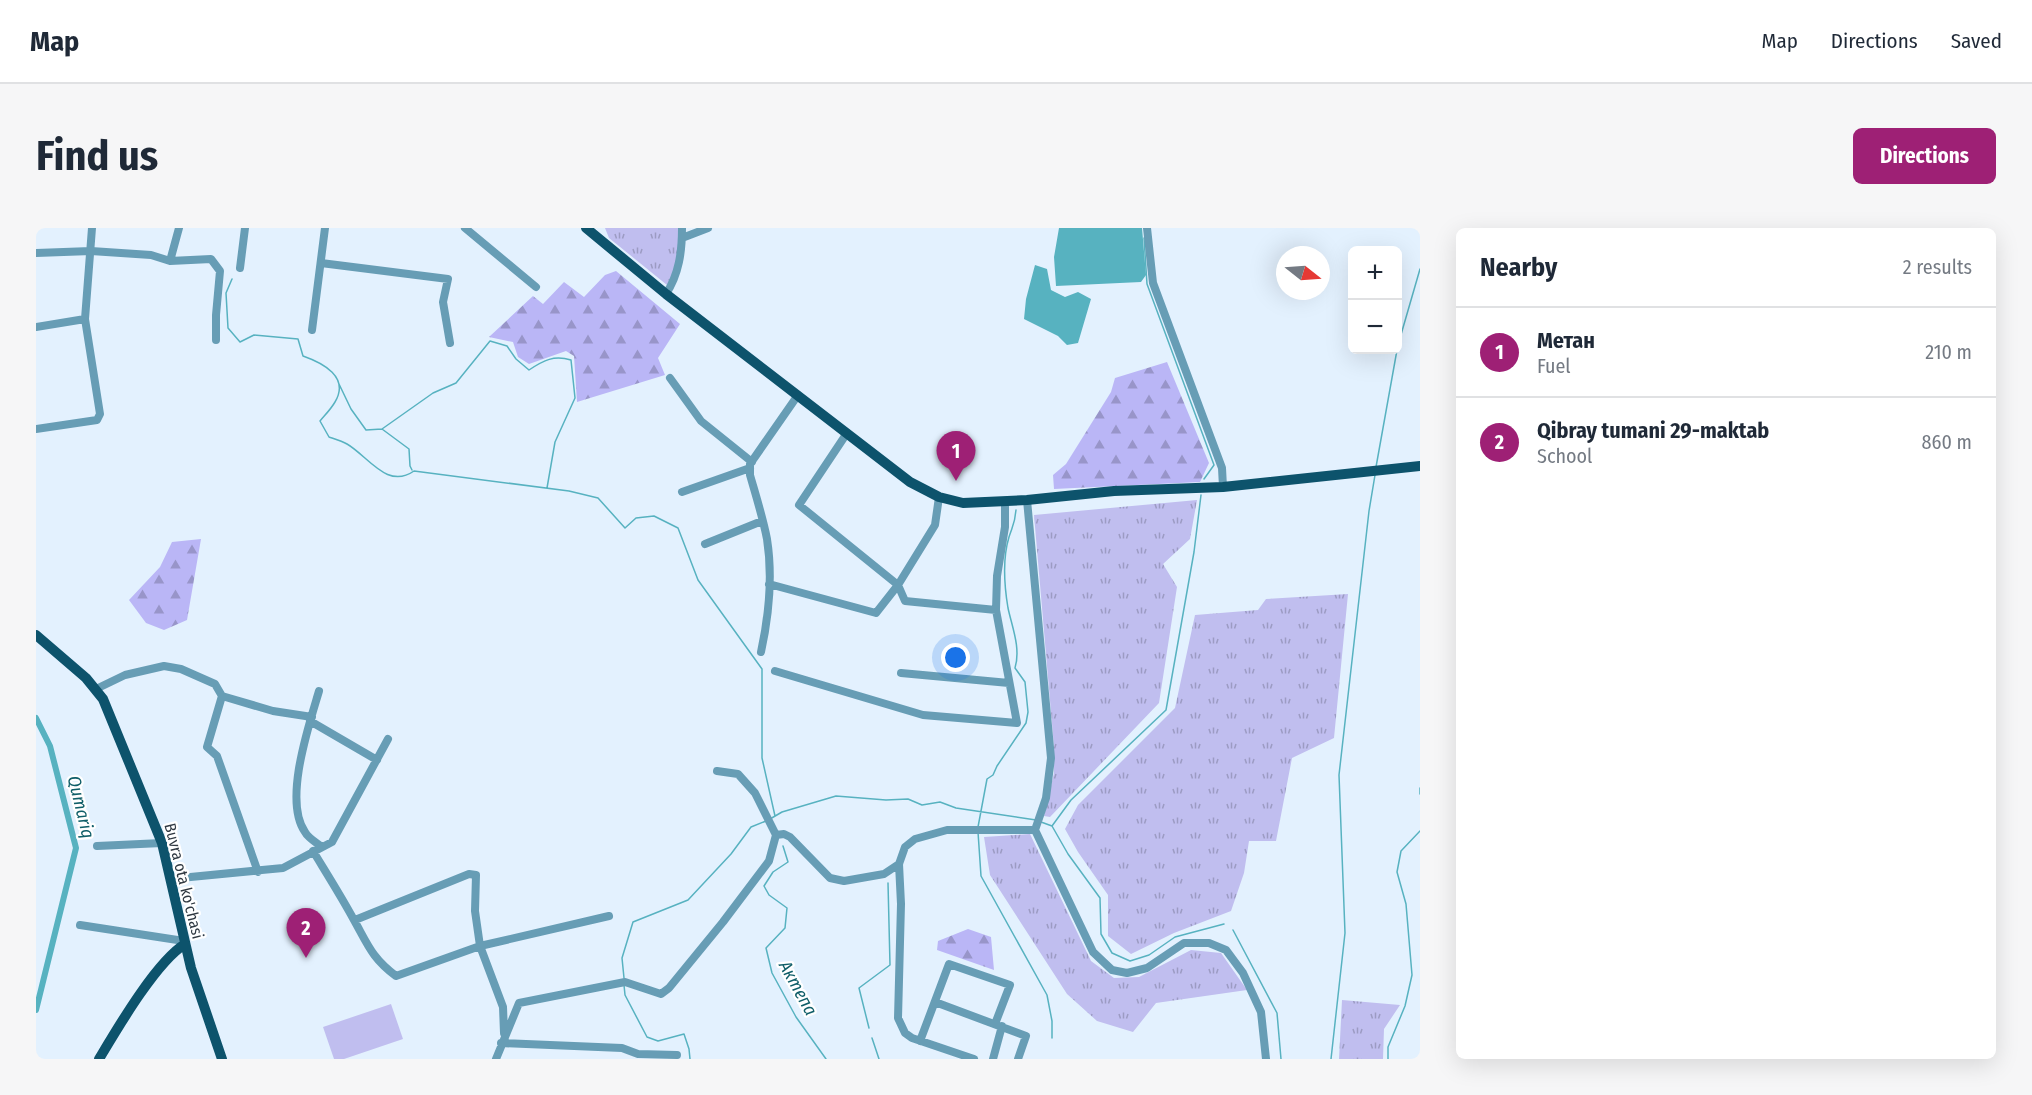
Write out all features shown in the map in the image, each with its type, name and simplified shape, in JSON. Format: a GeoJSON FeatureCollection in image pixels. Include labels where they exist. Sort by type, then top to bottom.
{"type":"FeatureCollection","features":[{"type":"Feature","properties":{"kind":"main road"},"geometry":{"type":"LineString","coordinates":[[586,228],[666,294],[910,482],[939,497],[963,503],[1027,500],[1114,491],[1223,487],[1420,466]]}},
{"type":"Feature","properties":{"kind":"main road","name":"Buvra ota ko'chasi"},"geometry":{"type":"LineString","coordinates":[[36,635],[86,678],[103,699],[162,843],[191,968],[222,1059]]}},
{"type":"Feature","properties":{"kind":"main road"},"geometry":{"type":"LineString","coordinates":[[99,1059],[159,969],[185,943]]}},
{"type":"Feature","properties":{"kind":"street"},"geometry":{"type":"LineString","coordinates":[[36,429],[97,420],[100,414],[85,319],[92,228]]}},
{"type":"Feature","properties":{"kind":"street"},"geometry":{"type":"LineString","coordinates":[[170,261],[179,228]]}},
{"type":"Feature","properties":{"kind":"street"},"geometry":{"type":"LineString","coordinates":[[240,268],[245,228]]}},
{"type":"Feature","properties":{"kind":"street"},"geometry":{"type":"LineString","coordinates":[[312,330],[325,228]]}},
{"type":"Feature","properties":{"kind":"street"},"geometry":{"type":"LineString","coordinates":[[465,228],[536,287]]}},
{"type":"Feature","properties":{"kind":"street"},"geometry":{"type":"LineString","coordinates":[[666,294],[673,283],[681,256],[682,228]]}},
{"type":"Feature","properties":{"kind":"street"},"geometry":{"type":"LineString","coordinates":[[682,238],[708,228]]}},
{"type":"Feature","properties":{"kind":"street"},"geometry":{"type":"LineString","coordinates":[[1147,228],[1153,283],[1222,468],[1223,487]]}},
{"type":"Feature","properties":{"kind":"street"},"geometry":{"type":"LineString","coordinates":[[36,252],[91,251],[151,255],[170,261],[211,259],[220,271],[216,340]]}},
{"type":"Feature","properties":{"kind":"street"},"geometry":{"type":"LineString","coordinates":[[321,263],[448,279],[443,302],[450,343]]}},
{"type":"Feature","properties":{"kind":"street"},"geometry":{"type":"LineString","coordinates":[[36,327],[85,319]]}},
{"type":"Feature","properties":{"kind":"street"},"geometry":{"type":"LineString","coordinates":[[670,378],[701,422],[751,465]]}},
{"type":"Feature","properties":{"kind":"street"},"geometry":{"type":"LineString","coordinates":[[761,652],[769,616],[770,584],[767,540],[750,475],[751,465],[798,395]]}},
{"type":"Feature","properties":{"kind":"street"},"geometry":{"type":"LineString","coordinates":[[847,433],[799,505],[898,585],[905,601],[996,610]]}},
{"type":"Feature","properties":{"kind":"street"},"geometry":{"type":"LineString","coordinates":[[682,492],[751,465]]}},
{"type":"Feature","properties":{"kind":"street"},"geometry":{"type":"LineString","coordinates":[[770,584],[876,613],[898,585],[935,525],[939,497]]}},
{"type":"Feature","properties":{"kind":"street"},"geometry":{"type":"LineString","coordinates":[[1027,500],[1051,758],[1046,798],[1035,830],[1093,952],[1112,970],[1127,972],[1147,968],[1184,943],[1209,943],[1226,950],[1243,974],[1261,1012],[1266,1059]]}},
{"type":"Feature","properties":{"kind":"street"},"geometry":{"type":"LineString","coordinates":[[775,671],[924,715],[1017,723],[996,610],[997,576],[1005,527],[1005,501]]}},
{"type":"Feature","properties":{"kind":"street"},"geometry":{"type":"LineString","coordinates":[[705,544],[762,521]]}},
{"type":"Feature","properties":{"kind":"street"},"geometry":{"type":"LineString","coordinates":[[96,689],[125,675],[164,666],[181,669],[215,684],[222,696],[311,719],[377,760]]}},
{"type":"Feature","properties":{"kind":"street"},"geometry":{"type":"LineString","coordinates":[[901,673],[1009,683]]}},
{"type":"Feature","properties":{"kind":"street"},"geometry":{"type":"LineString","coordinates":[[319,691],[297,777],[297,810],[304,832],[322,847]]}},
{"type":"Feature","properties":{"kind":"street"},"geometry":{"type":"LineString","coordinates":[[222,696],[207,747],[217,756],[258,872]]}},
{"type":"Feature","properties":{"kind":"street"},"geometry":{"type":"LineString","coordinates":[[170,879],[283,868],[332,842],[388,739]]}},
{"type":"Feature","properties":{"kind":"street"},"geometry":{"type":"LineString","coordinates":[[496,1059],[519,1004],[625,982],[661,993],[669,988],[723,922],[769,861],[776,835],[755,793],[738,774],[717,771]]}},
{"type":"Feature","properties":{"kind":"street"},"geometry":{"type":"LineString","coordinates":[[974,1059],[905,1034],[898,1018],[901,904],[899,864],[905,847],[925,835],[947,830],[1035,830]]}},
{"type":"Feature","properties":{"kind":"street"},"geometry":{"type":"LineString","coordinates":[[776,835],[784,834],[790,837],[830,878],[843,881],[884,874],[899,864]]}},
{"type":"Feature","properties":{"kind":"street"},"geometry":{"type":"LineString","coordinates":[[97,846],[162,843]]}},
{"type":"Feature","properties":{"kind":"street"},"geometry":{"type":"LineString","coordinates":[[313,851],[355,920],[370,951],[380,964],[396,976],[480,946],[609,916]]}},
{"type":"Feature","properties":{"kind":"street"},"geometry":{"type":"LineString","coordinates":[[355,920],[469,874],[476,875],[475,911],[480,946],[503,1007],[503,1040]]}},
{"type":"Feature","properties":{"kind":"street"},"geometry":{"type":"LineString","coordinates":[[80,924],[185,943]]}},
{"type":"Feature","properties":{"kind":"street"},"geometry":{"type":"LineString","coordinates":[[920,1041],[949,964],[1010,986],[998,1025],[993,1059]]}},
{"type":"Feature","properties":{"kind":"street"},"geometry":{"type":"LineString","coordinates":[[935,1002],[1026,1036],[1018,1059]]}},
{"type":"Feature","properties":{"kind":"street"},"geometry":{"type":"LineString","coordinates":[[503,1040],[622,1048],[638,1054],[677,1055]]}},
{"type":"Feature","properties":{"kind":"green space"},"geometry":{"type":"Polygon","coordinates":[[[605,228],[679,228],[675,265],[667,285],[609,238],[605,228]]]}},
{"type":"Feature","properties":{"kind":"green space"},"geometry":{"type":"Polygon","coordinates":[[[616,271],[680,324],[658,358],[665,375],[577,402],[574,356],[566,351],[529,364],[518,357],[513,342],[489,337],[533,296],[543,304],[564,282],[584,297],[605,275],[616,271]]]}},
{"type":"Feature","properties":{"kind":"green space"},"geometry":{"type":"Polygon","coordinates":[[[1167,362],[1209,463],[1200,482],[1054,489],[1053,475],[1066,464],[1111,392],[1115,378],[1167,362]]]}},
{"type":"Feature","properties":{"kind":"green space"},"geometry":{"type":"Polygon","coordinates":[[[1197,500],[1190,539],[1163,564],[1177,587],[1159,703],[1050,817],[1044,816],[1054,773],[1054,747],[1034,515],[1197,500]]]}},
{"type":"Feature","properties":{"kind":"green space"},"geometry":{"type":"Polygon","coordinates":[[[201,539],[187,620],[164,630],[146,623],[129,600],[160,567],[172,542],[201,539]]]}},
{"type":"Feature","properties":{"kind":"green space"},"geometry":{"type":"Polygon","coordinates":[[[1348,594],[1334,738],[1292,758],[1276,841],[1249,841],[1244,873],[1231,911],[1174,933],[1131,954],[1108,936],[1108,895],[1065,829],[1078,805],[1175,708],[1195,615],[1258,610],[1266,599],[1348,594]]]}},
{"type":"Feature","properties":{"kind":"green space"},"geometry":{"type":"Polygon","coordinates":[[[1030,834],[1091,961],[1114,978],[1139,977],[1191,950],[1221,953],[1247,990],[1156,1003],[1133,1032],[1097,1021],[1067,994],[990,875],[984,837],[1030,834]]]}},
{"type":"Feature","properties":{"kind":"green space"},"geometry":{"type":"Polygon","coordinates":[[[968,929],[991,937],[994,970],[937,950],[938,941],[968,929]]]}},
{"type":"Feature","properties":{"kind":"green space"},"geometry":{"type":"Polygon","coordinates":[[[1342,1000],[1400,1005],[1384,1029],[1383,1059],[1339,1059],[1342,1000]]]}},
{"type":"Feature","properties":{"kind":"green space"},"geometry":{"type":"Polygon","coordinates":[[[391,1004],[403,1039],[344,1059],[334,1059],[323,1027],[391,1004]]]}},
{"type":"Feature","properties":{"kind":"shaded area"},"geometry":{"type":"Polygon","coordinates":[[[1059,228],[1142,228],[1146,275],[1141,282],[1056,286],[1054,257],[1059,228]]]}},
{"type":"Feature","properties":{"kind":"shaded area"},"geometry":{"type":"Polygon","coordinates":[[[1035,265],[1047,269],[1051,290],[1065,297],[1078,292],[1091,299],[1078,343],[1067,345],[1058,336],[1024,319],[1026,299],[1035,265]]]}},
{"type":"Feature","properties":{"kind":"waterway"},"geometry":{"type":"LineString","coordinates":[[1144,238],[1147,284],[1214,465],[1204,479]]}},
{"type":"Feature","properties":{"kind":"waterway"},"geometry":{"type":"LineString","coordinates":[[1402,331],[1420,269]]}},
{"type":"Feature","properties":{"kind":"waterway"},"geometry":{"type":"LineString","coordinates":[[232,279],[226,293],[228,328],[240,342],[254,335],[298,339],[303,356],[326,367],[337,378],[339,393],[330,410],[320,421],[329,437],[355,449],[386,474],[404,476],[414,471],[569,491],[598,498],[625,528],[636,518],[654,516],[678,528],[698,580],[762,669],[762,758],[775,816]]}},
{"type":"Feature","properties":{"kind":"waterway"},"geometry":{"type":"LineString","coordinates":[[339,384],[351,409],[366,430],[382,429],[433,393],[456,383],[490,341],[507,346],[516,359],[529,370],[549,359],[571,360],[575,398],[555,442],[547,488]]}},
{"type":"Feature","properties":{"kind":"waterway"},"geometry":{"type":"LineString","coordinates":[[1376,467],[1396,354]]}},
{"type":"Feature","properties":{"kind":"waterway"},"geometry":{"type":"LineString","coordinates":[[382,429],[409,449],[412,470]]}},
{"type":"Feature","properties":{"kind":"waterway"},"geometry":{"type":"LineString","coordinates":[[1331,1059],[1345,933],[1339,775],[1375,475]]}},
{"type":"Feature","properties":{"kind":"waterway"},"geometry":{"type":"LineString","coordinates":[[1201,495],[1194,552],[1166,710],[1071,800],[1052,826],[1068,854],[1100,898],[1101,934],[1112,953],[1130,961],[1149,955],[1175,937],[1224,924]]}},
{"type":"Feature","properties":{"kind":"waterway"},"geometry":{"type":"LineString","coordinates":[[978,827],[987,779],[993,775],[1026,723],[1028,712],[1025,682],[1015,668],[1017,653],[1005,581],[1005,554],[1016,510]]}},
{"type":"Feature","properties":{"kind":"waterway","name":"Qumariq"},"geometry":{"type":"LineString","coordinates":[[36,718],[50,746],[76,848],[36,1010]]}},
{"type":"Feature","properties":{"kind":"waterway"},"geometry":{"type":"LineString","coordinates":[[1420,788],[1420,794]]}},
{"type":"Feature","properties":{"kind":"waterway"},"geometry":{"type":"LineString","coordinates":[[770,819],[782,812],[836,796],[886,800],[908,799],[922,805],[940,802],[956,808],[1036,820]]}},
{"type":"Feature","properties":{"kind":"waterway"},"geometry":{"type":"LineString","coordinates":[[624,978],[622,958],[633,922],[688,900],[731,854],[751,827],[766,821]]}},
{"type":"Feature","properties":{"kind":"waterway"},"geometry":{"type":"LineString","coordinates":[[1041,822],[1052,826]]}},
{"type":"Feature","properties":{"kind":"waterway"},"geometry":{"type":"LineString","coordinates":[[1388,1059],[1388,1047],[1405,1006],[1412,975],[1406,904],[1397,872],[1401,851],[1420,831]]}},
{"type":"Feature","properties":{"kind":"waterway"},"geometry":{"type":"LineString","coordinates":[[978,832],[981,876],[1047,995],[1052,1021],[1052,1038]]}},
{"type":"Feature","properties":{"kind":"waterway","name":"Актепа"},"geometry":{"type":"LineString","coordinates":[[783,846],[788,862],[773,872],[764,886],[769,895],[787,908],[785,928],[766,948],[772,973],[796,1017],[826,1059]]}},
{"type":"Feature","properties":{"kind":"waterway"},"geometry":{"type":"LineString","coordinates":[[869,1028],[859,988],[890,965],[888,883]]}},
{"type":"Feature","properties":{"kind":"waterway"},"geometry":{"type":"LineString","coordinates":[[1233,930],[1277,1013],[1281,1059]]}},
{"type":"Feature","properties":{"kind":"waterway"},"geometry":{"type":"LineString","coordinates":[[624,985],[625,995],[647,1037],[658,1041],[684,1034],[690,1059]]}},
{"type":"Feature","properties":{"kind":"waterway"},"geometry":{"type":"LineString","coordinates":[[872,1038],[879,1059]]}},
{"type":"Feature","properties":{"kind":"place","name":"Метан"},"geometry":{"type":"Point","coordinates":[956,481]}},
{"type":"Feature","properties":{"kind":"place","name":"Qibray tumani 29-maktab"},"geometry":{"type":"Point","coordinates":[306,958]}}]}
